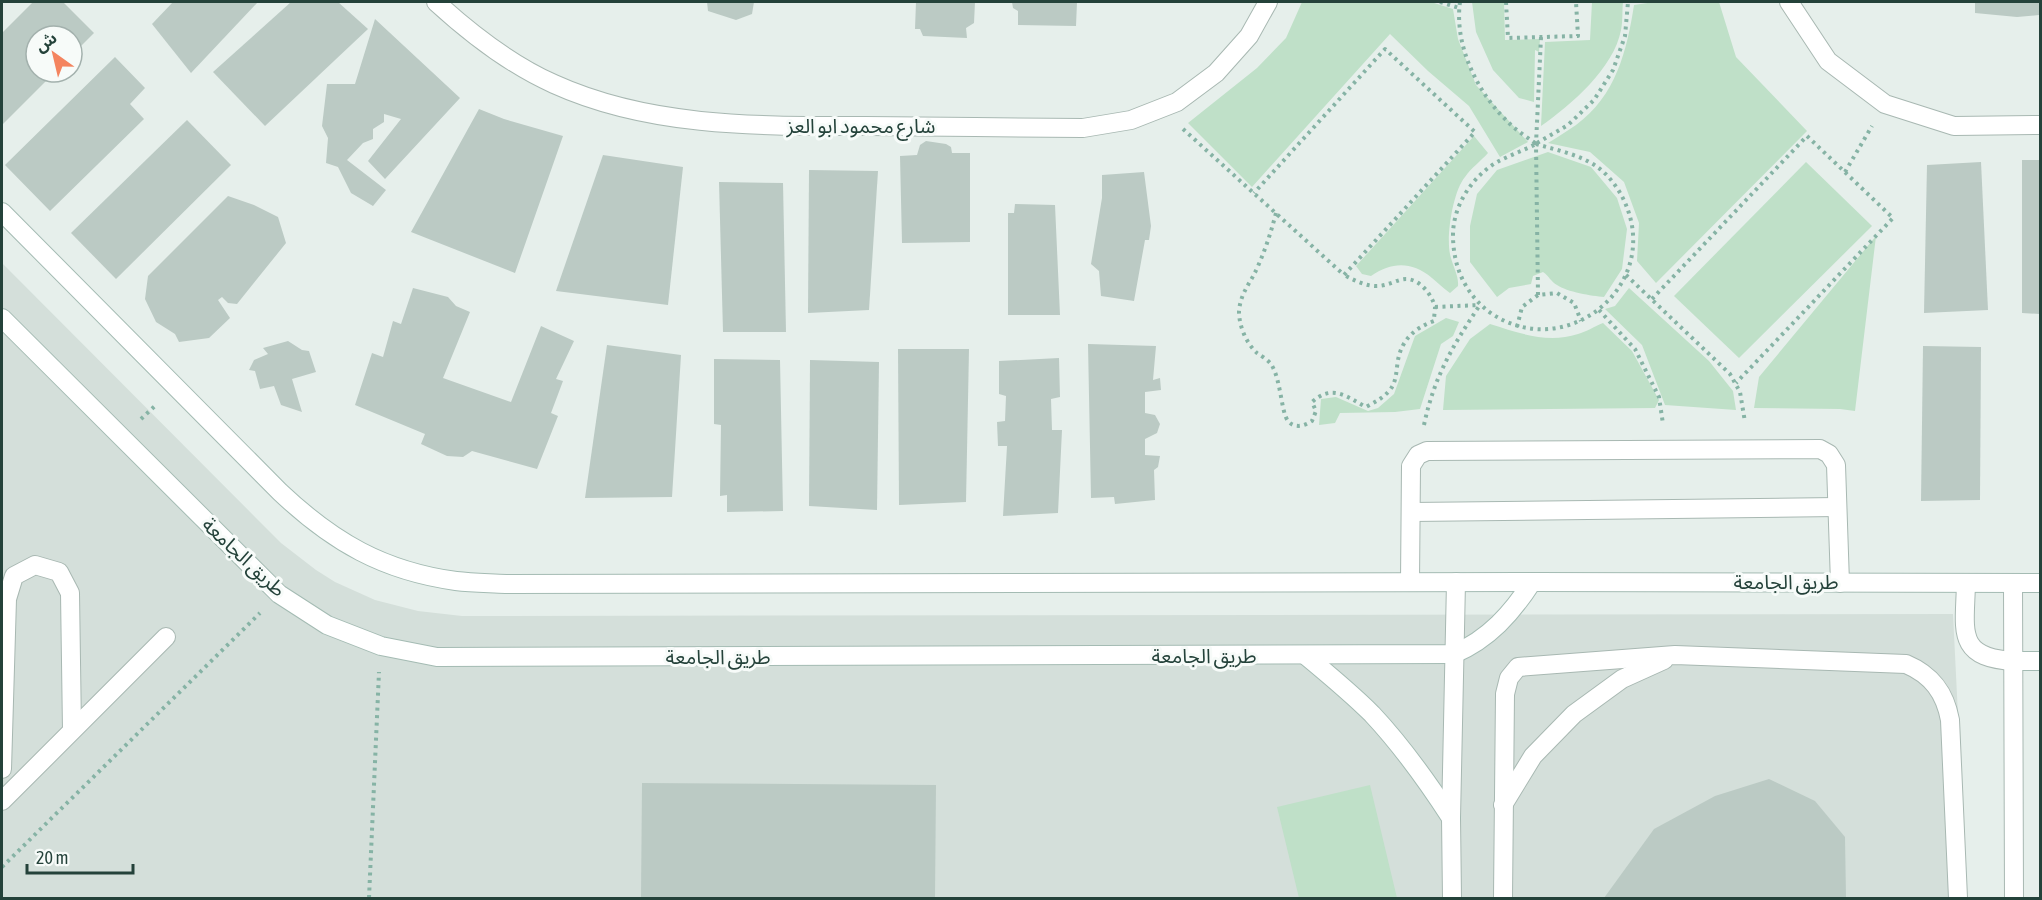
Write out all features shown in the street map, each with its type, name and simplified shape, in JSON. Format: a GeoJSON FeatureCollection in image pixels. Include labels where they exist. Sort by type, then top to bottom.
{"type":"FeatureCollection","features":[{"type":"Feature","properties":{"kind":"street","name":"شارع محمود ابو العز"},"geometry":{"type":"LineString","coordinates":[[436,2],[468,32],[509,60],[554,84],[601,102],[649,113],[752,126],[1083,128],[1131,120],[1177,102],[1216,73],[1249,36],[1268,2]]}},
{"type":"Feature","properties":{"kind":"street"},"geometry":{"type":"LineString","coordinates":[[1789,2],[1828,61],[1885,104],[1954,126],[2040,125]]}},
{"type":"Feature","properties":{"kind":"street","name":"طريق الجامعة"},"geometry":{"type":"LineString","coordinates":[[2,212],[309,520],[343,543],[379,561],[418,574],[458,581],[507,584],[2040,583]]}},
{"type":"Feature","properties":{"kind":"street","name":"طريق الجامعة"},"geometry":{"type":"LineString","coordinates":[[2,318],[279,594],[327,625],[381,646],[437,657],[1454,654],[1471,647],[1488,634],[1505,618],[1532,582]]}},
{"type":"Feature","properties":{"kind":"street"},"geometry":{"type":"LineString","coordinates":[[1410,582],[1411,466],[1418,455],[1427,452],[1820,449],[1829,454],[1836,465],[1840,583]]}},
{"type":"Feature","properties":{"kind":"street"},"geometry":{"type":"LineString","coordinates":[[1411,512],[1837,507]]}},
{"type":"Feature","properties":{"kind":"street"},"geometry":{"type":"LineString","coordinates":[[2,768],[7,599],[14,576],[35,565],[58,572],[70,593],[72,730]]}},
{"type":"Feature","properties":{"kind":"street"},"geometry":{"type":"LineString","coordinates":[[1452,898],[1451,818],[1456,582]]}},
{"type":"Feature","properties":{"kind":"street"},"geometry":{"type":"LineString","coordinates":[[1966,583],[1965,633],[1970,645],[1980,655],[1993,660],[2040,661]]}},
{"type":"Feature","properties":{"kind":"street"},"geometry":{"type":"LineString","coordinates":[[2013,584],[2014,898]]}},
{"type":"Feature","properties":{"kind":"street"},"geometry":{"type":"LineString","coordinates":[[2,801],[166,637]]}},
{"type":"Feature","properties":{"kind":"street"},"geometry":{"type":"LineString","coordinates":[[1503,806],[1533,756],[1574,714],[1622,680],[1675,655]]}},
{"type":"Feature","properties":{"kind":"street"},"geometry":{"type":"LineString","coordinates":[[1503,898],[1505,694],[1509,678],[1518,667],[1675,655],[1906,663],[1926,674],[1938,687],[1947,702],[1950,720],[1958,898]]}},
{"type":"Feature","properties":{"kind":"street"},"geometry":{"type":"LineString","coordinates":[[1305,656],[1371,713],[1427,781],[1451,818]]}},
{"type":"Feature","properties":{"kind":"path"},"geometry":{"type":"LineString","coordinates":[[1440,2],[1459,8]]}},
{"type":"Feature","properties":{"kind":"path"},"geometry":{"type":"LineString","coordinates":[[1460,2],[1462,40],[1472,72],[1488,100],[1510,124],[1536,144],[1578,156],[1596,166],[1623,196],[1630,215],[1634,235],[1632,256],[1626,275],[1615,294],[1599,310],[1581,321],[1560,328],[1539,330],[1518,327],[1497,318],[1480,305],[1466,288],[1457,270],[1453,249],[1453,229],[1458,208],[1468,190],[1481,174],[1498,161],[1536,144],[1568,125],[1594,100],[1613,70],[1624,36],[1628,2]]}},
{"type":"Feature","properties":{"kind":"path"},"geometry":{"type":"LineString","coordinates":[[1506,2],[1508,38],[1578,36],[1576,2]]}},
{"type":"Feature","properties":{"kind":"path"},"geometry":{"type":"LineString","coordinates":[[1538,295],[1536,144],[1541,37]]}},
{"type":"Feature","properties":{"kind":"path"},"geometry":{"type":"LineString","coordinates":[[1254,193],[1385,49],[1475,132],[1344,275]]}},
{"type":"Feature","properties":{"kind":"path"},"geometry":{"type":"LineString","coordinates":[[1845,172],[1885,104]]}},
{"type":"Feature","properties":{"kind":"path"},"geometry":{"type":"LineString","coordinates":[[1161,109],[1344,275],[1375,286],[1391,285],[1407,279],[1420,284],[1430,294],[1435,307],[1434,321],[1415,330],[1402,347],[1397,375],[1391,390],[1380,400],[1366,407],[1334,392],[1322,394],[1312,402],[1316,411],[1312,421],[1304,426],[1294,426],[1286,419],[1282,393],[1270,363],[1255,351],[1243,334],[1239,314],[1242,294],[1269,242],[1275,213]]}},
{"type":"Feature","properties":{"kind":"path"},"geometry":{"type":"LineString","coordinates":[[1652,299],[1807,136],[1893,218],[1736,383]]}},
{"type":"Feature","properties":{"kind":"path"},"geometry":{"type":"LineString","coordinates":[[1626,275],[1730,374],[1740,392],[1748,450]]}},
{"type":"Feature","properties":{"kind":"path"},"geometry":{"type":"LineString","coordinates":[[1518,327],[1522,307],[1538,295],[1557,293],[1574,303],[1581,321]]}},
{"type":"Feature","properties":{"kind":"path"},"geometry":{"type":"LineString","coordinates":[[1435,307],[1480,305]]}},
{"type":"Feature","properties":{"kind":"path"},"geometry":{"type":"LineString","coordinates":[[1418,455],[1429,401],[1450,350],[1480,305]]}},
{"type":"Feature","properties":{"kind":"path"},"geometry":{"type":"LineString","coordinates":[[1599,310],[1635,349],[1659,397],[1667,450]]}},
{"type":"Feature","properties":{"kind":"path"},"geometry":{"type":"LineString","coordinates":[[121,439],[175,386]]}},
{"type":"Feature","properties":{"kind":"path"},"geometry":{"type":"LineString","coordinates":[[2,867],[279,594]]}},
{"type":"Feature","properties":{"kind":"path"},"geometry":{"type":"LineString","coordinates":[[369,898],[381,646]]}},
{"type":"Feature","properties":{"kind":"shaded area"},"geometry":{"type":"Polygon","coordinates":[[[2,263],[281,543],[335,582],[375,600],[418,611],[462,616],[1953,614],[1967,898],[2,898],[2,263]]]}},
{"type":"Feature","properties":{"kind":"green space"},"geometry":{"type":"Polygon","coordinates":[[[1302,2],[1431,2],[1453,9],[1458,39],[1476,85],[1528,142],[1500,157],[1469,106],[1390,34],[1252,187],[1188,123],[1257,68],[1286,38],[1302,2]]]}},
{"type":"Feature","properties":{"kind":"green space"},"geometry":{"type":"Polygon","coordinates":[[[1472,2],[1504,2],[1505,40],[1540,39],[1539,52],[1535,50],[1534,102],[1519,98],[1493,70],[1476,32],[1472,2]]]}},
{"type":"Feature","properties":{"kind":"green space"},"geometry":{"type":"Polygon","coordinates":[[[1592,2],[1623,2],[1622,27],[1617,44],[1601,72],[1590,84],[1541,126],[1545,42],[1590,40],[1592,2]]]}},
{"type":"Feature","properties":{"kind":"green space"},"geometry":{"type":"Polygon","coordinates":[[[1654,2],[1719,2],[1736,57],[1807,131],[1656,283],[1637,261],[1639,223],[1624,182],[1590,152],[1548,143],[1576,125],[1601,100],[1610,86],[1623,55],[1634,5],[1654,2]]]}},
{"type":"Feature","properties":{"kind":"green space"},"geometry":{"type":"Polygon","coordinates":[[[1474,136],[1488,153],[1465,177],[1454,203],[1449,246],[1458,286],[1450,293],[1424,272],[1402,265],[1386,268],[1371,276],[1362,274],[1356,266],[1474,136]]]}},
{"type":"Feature","properties":{"kind":"green space"},"geometry":{"type":"Polygon","coordinates":[[[1548,152],[1591,167],[1617,198],[1627,229],[1622,269],[1604,297],[1567,290],[1553,282],[1543,272],[1533,276],[1531,284],[1509,288],[1497,297],[1470,262],[1470,226],[1477,194],[1497,170],[1548,152]]]}},
{"type":"Feature","properties":{"kind":"green space"},"geometry":{"type":"Polygon","coordinates":[[[1806,162],[1872,226],[1739,358],[1674,296],[1806,162]]]}},
{"type":"Feature","properties":{"kind":"green space"},"geometry":{"type":"Polygon","coordinates":[[[1876,236],[1855,411],[1754,408],[1759,377],[1876,236]]]}},
{"type":"Feature","properties":{"kind":"green space"},"geometry":{"type":"Polygon","coordinates":[[[1629,288],[1709,361],[1733,391],[1736,410],[1665,405],[1642,345],[1605,309],[1615,306],[1629,288]]]}},
{"type":"Feature","properties":{"kind":"green space"},"geometry":{"type":"Polygon","coordinates":[[[1446,318],[1459,322],[1453,336],[1441,344],[1420,409],[1340,413],[1335,423],[1319,425],[1321,399],[1336,397],[1368,411],[1378,408],[1394,394],[1415,336],[1446,318]]]}},
{"type":"Feature","properties":{"kind":"green space"},"geometry":{"type":"Polygon","coordinates":[[[1603,323],[1632,351],[1659,400],[1655,408],[1443,410],[1446,376],[1470,339],[1490,324],[1533,336],[1555,338],[1581,333],[1603,323]]]}},
{"type":"Feature","properties":{"kind":"green space"},"geometry":{"type":"Polygon","coordinates":[[[1370,785],[1397,898],[1299,898],[1277,807],[1370,785]]]}},
{"type":"Feature","properties":{"kind":"building"},"geometry":{"type":"Polygon","coordinates":[[[33,2],[63,2],[94,33],[84,43],[84,24],[24,24],[24,84],[43,84],[2,125],[2,33],[33,2]]]}},
{"type":"Feature","properties":{"kind":"building"},"geometry":{"type":"Polygon","coordinates":[[[173,2],[258,2],[191,73],[152,24],[173,2]]]}},
{"type":"Feature","properties":{"kind":"building"},"geometry":{"type":"Polygon","coordinates":[[[291,2],[338,2],[368,29],[265,126],[213,72],[291,2]]]}},
{"type":"Feature","properties":{"kind":"building"},"geometry":{"type":"Polygon","coordinates":[[[707,2],[754,2],[752,14],[736,20],[708,11],[707,2]]]}},
{"type":"Feature","properties":{"kind":"building"},"geometry":{"type":"Polygon","coordinates":[[[916,2],[975,2],[974,23],[966,28],[967,38],[923,36],[920,29],[915,29],[916,2]]]}},
{"type":"Feature","properties":{"kind":"building"},"geometry":{"type":"Polygon","coordinates":[[[1012,2],[1077,2],[1076,26],[1018,25],[1018,11],[1013,8],[1012,2]]]}},
{"type":"Feature","properties":{"kind":"building"},"geometry":{"type":"Polygon","coordinates":[[[1975,2],[2040,2],[2039,15],[2017,17],[1975,13],[1975,2]]]}},
{"type":"Feature","properties":{"kind":"building"},"geometry":{"type":"Polygon","coordinates":[[[375,19],[460,98],[385,179],[368,161],[401,119],[384,114],[384,122],[373,129],[373,139],[363,143],[347,160],[386,190],[373,206],[351,193],[338,167],[326,163],[328,138],[322,126],[327,84],[355,84],[375,19]]]}},
{"type":"Feature","properties":{"kind":"building"},"geometry":{"type":"Polygon","coordinates":[[[115,57],[145,88],[130,104],[144,119],[50,211],[5,165],[115,57]]]}},
{"type":"Feature","properties":{"kind":"building"},"geometry":{"type":"Polygon","coordinates":[[[479,109],[504,119],[563,136],[515,273],[411,232],[479,109]]]}},
{"type":"Feature","properties":{"kind":"building"},"geometry":{"type":"Polygon","coordinates":[[[187,120],[231,165],[116,279],[71,233],[187,120]]]}},
{"type":"Feature","properties":{"kind":"building"},"geometry":{"type":"Polygon","coordinates":[[[926,141],[946,144],[951,147],[952,153],[970,153],[970,242],[902,243],[900,156],[917,155],[920,145],[926,141]]]}},
{"type":"Feature","properties":{"kind":"building"},"geometry":{"type":"Polygon","coordinates":[[[603,155],[683,167],[668,305],[556,291],[603,155]]]}},
{"type":"Feature","properties":{"kind":"building"},"geometry":{"type":"Polygon","coordinates":[[[2022,160],[2040,160],[2040,314],[2022,313],[2022,160]]]}},
{"type":"Feature","properties":{"kind":"building"},"geometry":{"type":"Polygon","coordinates":[[[1981,162],[1988,310],[1924,313],[1927,165],[1981,162]]]}},
{"type":"Feature","properties":{"kind":"building"},"geometry":{"type":"Polygon","coordinates":[[[809,170],[878,171],[869,310],[808,313],[809,170]]]}},
{"type":"Feature","properties":{"kind":"building"},"geometry":{"type":"Polygon","coordinates":[[[1144,172],[1151,226],[1149,240],[1145,240],[1134,301],[1101,296],[1099,271],[1091,264],[1102,198],[1102,175],[1144,172]]]}},
{"type":"Feature","properties":{"kind":"building"},"geometry":{"type":"Polygon","coordinates":[[[719,182],[783,183],[786,332],[723,332],[719,182]]]}},
{"type":"Feature","properties":{"kind":"building"},"geometry":{"type":"Polygon","coordinates":[[[228,196],[278,217],[286,243],[237,304],[228,303],[222,297],[218,300],[230,318],[209,338],[179,342],[175,334],[156,322],[145,299],[148,276],[228,196]]]}},
{"type":"Feature","properties":{"kind":"building"},"geometry":{"type":"Polygon","coordinates":[[[1015,204],[1055,205],[1060,315],[1008,315],[1008,213],[1014,213],[1015,204]]]}},
{"type":"Feature","properties":{"kind":"building"},"geometry":{"type":"Polygon","coordinates":[[[413,288],[448,297],[456,306],[470,312],[443,378],[511,402],[541,326],[574,341],[556,379],[563,381],[551,413],[558,416],[537,469],[472,451],[463,457],[447,456],[421,444],[425,434],[355,405],[372,353],[383,357],[393,321],[401,324],[413,288]]]}},
{"type":"Feature","properties":{"kind":"building"},"geometry":{"type":"Polygon","coordinates":[[[288,341],[302,350],[309,351],[316,372],[292,379],[302,412],[281,405],[274,386],[260,389],[255,371],[249,370],[254,360],[268,354],[263,348],[288,341]]]}},
{"type":"Feature","properties":{"kind":"building"},"geometry":{"type":"Polygon","coordinates":[[[1088,344],[1156,346],[1153,380],[1160,378],[1161,390],[1145,392],[1145,413],[1155,415],[1160,424],[1157,433],[1145,439],[1145,455],[1160,456],[1158,467],[1154,470],[1155,500],[1115,504],[1114,497],[1091,498],[1088,344]]]}},
{"type":"Feature","properties":{"kind":"building"},"geometry":{"type":"Polygon","coordinates":[[[607,345],[681,355],[672,497],[585,498],[607,345]]]}},
{"type":"Feature","properties":{"kind":"building"},"geometry":{"type":"Polygon","coordinates":[[[1923,346],[1981,347],[1980,500],[1921,501],[1923,346]]]}},
{"type":"Feature","properties":{"kind":"building"},"geometry":{"type":"Polygon","coordinates":[[[898,349],[969,349],[966,502],[899,505],[898,349]]]}},
{"type":"Feature","properties":{"kind":"building"},"geometry":{"type":"Polygon","coordinates":[[[1059,358],[1060,397],[1051,399],[1052,430],[1062,430],[1058,513],[1003,516],[1007,446],[998,446],[997,422],[1005,421],[1006,396],[999,394],[999,361],[1059,358]]]}},
{"type":"Feature","properties":{"kind":"building"},"geometry":{"type":"Polygon","coordinates":[[[714,359],[780,360],[783,511],[727,512],[727,495],[720,496],[721,425],[714,424],[714,359]]]}},
{"type":"Feature","properties":{"kind":"building"},"geometry":{"type":"Polygon","coordinates":[[[810,360],[879,362],[877,510],[809,506],[810,360]]]}},
{"type":"Feature","properties":{"kind":"building"},"geometry":{"type":"Polygon","coordinates":[[[1769,779],[1815,801],[1845,837],[1846,898],[1604,898],[1654,829],[1715,796],[1769,779]]]}},
{"type":"Feature","properties":{"kind":"building"},"geometry":{"type":"Polygon","coordinates":[[[642,783],[936,785],[935,898],[641,898],[642,783]]]}}]}
